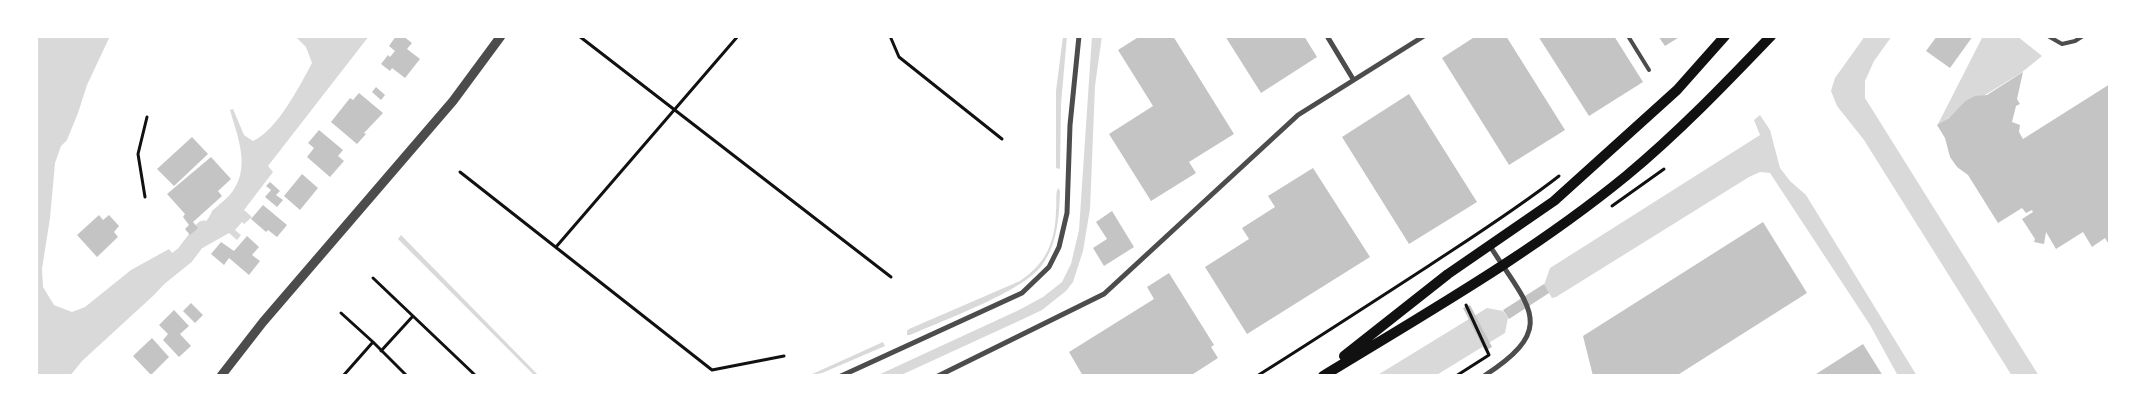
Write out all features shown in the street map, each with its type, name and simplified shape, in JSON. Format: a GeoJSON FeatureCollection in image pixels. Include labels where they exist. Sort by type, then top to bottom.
{"type":"FeatureCollection","features":[{"type":"Feature","properties":{"kind":"main road"},"geometry":{"type":"LineString","coordinates":[[1321,376],[1448,274],[1554,201],[1677,90],[1725,36]]}},
{"type":"Feature","properties":{"kind":"main road"},"geometry":{"type":"LineString","coordinates":[[1321,376],[1502,266],[1626,176],[1715,95],[1771,36]]}},
{"type":"Feature","properties":{"kind":"street"},"geometry":{"type":"LineString","coordinates":[[221,376],[263,322],[453,101],[501,36]]}},
{"type":"Feature","properties":{"kind":"street"},"geometry":{"type":"LineString","coordinates":[[841,376],[1022,293],[1049,267],[1059,247],[1068,212],[1070,125],[1079,36]]}},
{"type":"Feature","properties":{"kind":"street"},"geometry":{"type":"LineString","coordinates":[[1327,36],[1353,79]]}},
{"type":"Feature","properties":{"kind":"street"},"geometry":{"type":"LineString","coordinates":[[938,376],[1104,294],[1298,115],[1424,36]]}},
{"type":"Feature","properties":{"kind":"street"},"geometry":{"type":"LineString","coordinates":[[1484,376],[1508,360],[1525,343],[1532,325],[1528,306],[1489,245]]}},
{"type":"Feature","properties":{"kind":"lane"},"geometry":{"type":"LineString","coordinates":[[1628,36],[1649,70]]}},
{"type":"Feature","properties":{"kind":"lane"},"geometry":{"type":"LineString","coordinates":[[2048,36],[2062,44],[2075,41],[2083,36]]}},
{"type":"Feature","properties":{"kind":"path"},"geometry":{"type":"LineString","coordinates":[[579,36],[892,277]]}},
{"type":"Feature","properties":{"kind":"path"},"geometry":{"type":"LineString","coordinates":[[556,247],[738,36]]}},
{"type":"Feature","properties":{"kind":"path"},"geometry":{"type":"LineString","coordinates":[[890,36],[899,57],[1002,139]]}},
{"type":"Feature","properties":{"kind":"path"},"geometry":{"type":"LineString","coordinates":[[146,197],[138,154],[147,117]]}},
{"type":"Feature","properties":{"kind":"path"},"geometry":{"type":"LineString","coordinates":[[1617,203],[1664,169]]}},
{"type":"Feature","properties":{"kind":"path"},"geometry":{"type":"LineString","coordinates":[[1258,376],[1527,201],[1566,170]]}},
{"type":"Feature","properties":{"kind":"path"},"geometry":{"type":"LineString","coordinates":[[460,172],[712,370],[784,356]]}},
{"type":"Feature","properties":{"kind":"path"},"geometry":{"type":"LineString","coordinates":[[373,278],[476,376]]}},
{"type":"Feature","properties":{"kind":"path"},"geometry":{"type":"LineString","coordinates":[[1456,376],[1489,355],[1466,306]]}},
{"type":"Feature","properties":{"kind":"path"},"geometry":{"type":"LineString","coordinates":[[341,313],[407,376]]}},
{"type":"Feature","properties":{"kind":"path"},"geometry":{"type":"LineString","coordinates":[[381,351],[414,316]]}},
{"type":"Feature","properties":{"kind":"path"},"geometry":{"type":"LineString","coordinates":[[343,376],[372,342]]}},
{"type":"Feature","properties":{"kind":"shaded area"},"geometry":{"type":"Polygon","coordinates":[[[37,36],[110,36],[87,85],[67,140],[61,146],[55,163],[50,218],[42,269],[43,287],[54,305],[72,312],[85,307],[131,270],[169,249],[182,265],[154,295],[82,361],[70,376],[36,376],[37,36]]]}},
{"type":"Feature","properties":{"kind":"shaded area"},"geometry":{"type":"Polygon","coordinates":[[[295,36],[369,36],[268,166],[273,172],[244,210],[252,217],[244,224],[242,222],[235,230],[241,235],[237,240],[229,233],[192,254],[184,246],[189,241],[189,238],[196,233],[212,211],[229,195],[239,180],[242,160],[241,150],[230,110],[233,109],[244,135],[253,141],[271,127],[287,106],[312,63],[306,47],[295,36]]]}},
{"type":"Feature","properties":{"kind":"shaded area"},"geometry":{"type":"Polygon","coordinates":[[[1063,36],[1067,36],[1061,104],[1060,169],[1056,168],[1056,91],[1063,36]]]}},
{"type":"Feature","properties":{"kind":"shaded area"},"geometry":{"type":"Polygon","coordinates":[[[1092,36],[1102,36],[1095,86],[1090,209],[1083,251],[1073,282],[1066,291],[1042,310],[899,376],[876,376],[1019,310],[1043,297],[1062,282],[1071,264],[1079,230],[1092,36]]]}},
{"type":"Feature","properties":{"kind":"shaded area"},"geometry":{"type":"Polygon","coordinates":[[[1865,36],[1892,36],[1874,61],[1865,81],[1865,98],[2039,376],[2012,376],[1864,140],[1837,106],[1831,91],[1835,78],[1865,36]]]}},
{"type":"Feature","properties":{"kind":"shaded area"},"geometry":{"type":"Polygon","coordinates":[[[1983,36],[2017,36],[2042,56],[2021,73],[1985,95],[1965,101],[1950,117],[1937,126],[1983,36]]]}},
{"type":"Feature","properties":{"kind":"shaded area"},"geometry":{"type":"Polygon","coordinates":[[[1760,115],[1770,130],[1780,168],[1790,181],[1806,195],[1917,376],[1898,376],[1870,325],[1770,173],[1760,172],[1749,177],[1556,297],[1552,298],[1544,285],[1550,268],[1760,135],[1754,120],[1760,115]]]}},
{"type":"Feature","properties":{"kind":"shaded area"},"geometry":{"type":"Polygon","coordinates":[[[1058,188],[1060,191],[1057,229],[1047,257],[1032,275],[1001,295],[961,314],[907,335],[909,329],[1020,281],[1029,274],[1043,259],[1051,242],[1054,233],[1058,188]]]}},
{"type":"Feature","properties":{"kind":"shaded area"},"geometry":{"type":"Polygon","coordinates":[[[401,235],[539,376],[535,376],[398,239],[401,235]]]}},
{"type":"Feature","properties":{"kind":"shaded area"},"geometry":{"type":"Polygon","coordinates":[[[1487,308],[1503,311],[1508,318],[1505,333],[1435,376],[1376,376],[1487,308]]]}},
{"type":"Feature","properties":{"kind":"shaded area"},"geometry":{"type":"Polygon","coordinates":[[[883,342],[885,346],[822,373],[808,376],[883,342]]]}},
{"type":"Feature","properties":{"kind":"building"},"geometry":{"type":"Polygon","coordinates":[[[396,36],[403,36],[412,43],[407,49],[420,59],[405,78],[392,68],[390,71],[381,64],[388,55],[390,57],[395,51],[389,46],[396,36]]]}},
{"type":"Feature","properties":{"kind":"building"},"geometry":{"type":"Polygon","coordinates":[[[1140,36],[1173,36],[1234,134],[1189,162],[1196,173],[1151,201],[1109,134],[1153,106],[1118,50],[1140,36]]]}},
{"type":"Feature","properties":{"kind":"building"},"geometry":{"type":"Polygon","coordinates":[[[1225,36],[1304,36],[1317,57],[1261,93],[1225,36]]]}},
{"type":"Feature","properties":{"kind":"building"},"geometry":{"type":"Polygon","coordinates":[[[1476,36],[1506,36],[1565,130],[1509,165],[1442,58],[1476,36]]]}},
{"type":"Feature","properties":{"kind":"building"},"geometry":{"type":"Polygon","coordinates":[[[1538,36],[1614,36],[1643,82],[1589,116],[1538,36]]]}},
{"type":"Feature","properties":{"kind":"building"},"geometry":{"type":"Polygon","coordinates":[[[1658,36],[1681,36],[1665,46],[1658,36]]]}},
{"type":"Feature","properties":{"kind":"building"},"geometry":{"type":"Polygon","coordinates":[[[1937,36],[1973,36],[1950,68],[1926,51],[1937,36]]]}},
{"type":"Feature","properties":{"kind":"building"},"geometry":{"type":"Polygon","coordinates":[[[2023,72],[2017,99],[2020,104],[2016,106],[2012,122],[2020,125],[2019,132],[2023,139],[2110,84],[2110,246],[2105,238],[2092,247],[2083,232],[2056,249],[2046,232],[2044,244],[2034,242],[2035,239],[2022,219],[2033,212],[2032,210],[2026,213],[2022,208],[1998,223],[1968,175],[1957,167],[1950,157],[1945,138],[1937,125],[1949,118],[1965,101],[1975,96],[1987,95],[2023,72]]]}},
{"type":"Feature","properties":{"kind":"building"},"geometry":{"type":"Polygon","coordinates":[[[376,87],[385,95],[381,100],[372,92],[376,87]]]}},
{"type":"Feature","properties":{"kind":"building"},"geometry":{"type":"Polygon","coordinates":[[[359,93],[383,113],[364,133],[366,134],[357,144],[331,122],[350,98],[353,100],[359,93]]]}},
{"type":"Feature","properties":{"kind":"building"},"geometry":{"type":"Polygon","coordinates":[[[1409,94],[1477,202],[1409,244],[1342,137],[1409,94]]]}},
{"type":"Feature","properties":{"kind":"building"},"geometry":{"type":"Polygon","coordinates":[[[319,130],[343,150],[338,156],[344,161],[330,177],[307,157],[314,148],[308,143],[319,130]]]}},
{"type":"Feature","properties":{"kind":"building"},"geometry":{"type":"Polygon","coordinates":[[[192,137],[208,154],[174,186],[157,169],[192,137]]]}},
{"type":"Feature","properties":{"kind":"building"},"geometry":{"type":"Polygon","coordinates":[[[211,157],[231,179],[218,191],[222,196],[193,222],[198,228],[190,235],[185,229],[189,225],[183,217],[185,214],[167,194],[211,157]]]}},
{"type":"Feature","properties":{"kind":"building"},"geometry":{"type":"Polygon","coordinates":[[[1313,168],[1370,257],[1247,334],[1205,267],[1249,239],[1242,228],[1275,207],[1268,196],[1313,168]]]}},
{"type":"Feature","properties":{"kind":"building"},"geometry":{"type":"Polygon","coordinates":[[[302,174],[318,188],[300,210],[284,196],[302,174]]]}},
{"type":"Feature","properties":{"kind":"building"},"geometry":{"type":"Polygon","coordinates":[[[270,182],[280,191],[276,195],[283,200],[277,207],[265,197],[271,190],[266,186],[270,182]]]}},
{"type":"Feature","properties":{"kind":"building"},"geometry":{"type":"Polygon","coordinates":[[[263,205],[287,225],[277,237],[268,230],[266,232],[251,219],[263,205]]]}},
{"type":"Feature","properties":{"kind":"building"},"geometry":{"type":"Polygon","coordinates":[[[1112,211],[1134,247],[1104,266],[1093,248],[1107,239],[1096,222],[1112,211]]]}},
{"type":"Feature","properties":{"kind":"building"},"geometry":{"type":"Polygon","coordinates":[[[99,215],[103,220],[109,215],[119,226],[114,232],[118,237],[97,257],[77,235],[99,215]]]}},
{"type":"Feature","properties":{"kind":"building"},"geometry":{"type":"Polygon","coordinates":[[[1763,222],[1807,293],[1676,376],[1593,376],[1583,336],[1763,222]]]}},
{"type":"Feature","properties":{"kind":"building"},"geometry":{"type":"Polygon","coordinates":[[[247,236],[259,247],[252,255],[260,261],[249,275],[229,258],[224,265],[211,254],[221,242],[234,251],[247,236]]]}},
{"type":"Feature","properties":{"kind":"building"},"geometry":{"type":"Polygon","coordinates":[[[1169,273],[1214,345],[1211,347],[1218,358],[1190,376],[1083,376],[1069,352],[1154,299],[1147,287],[1169,273]]]}},
{"type":"Feature","properties":{"kind":"building"},"geometry":{"type":"Polygon","coordinates":[[[1544,284],[1549,293],[1509,319],[1503,310],[1544,284]]]}},
{"type":"Feature","properties":{"kind":"building"},"geometry":{"type":"Polygon","coordinates":[[[191,303],[203,315],[195,323],[183,311],[191,303]]]}},
{"type":"Feature","properties":{"kind":"building"},"geometry":{"type":"Polygon","coordinates":[[[1470,305],[1492,347],[1485,351],[1463,308],[1470,305]]]}},
{"type":"Feature","properties":{"kind":"building"},"geometry":{"type":"Polygon","coordinates":[[[174,310],[189,326],[180,334],[191,346],[179,357],[163,340],[168,334],[159,325],[174,310]]]}},
{"type":"Feature","properties":{"kind":"building"},"geometry":{"type":"Polygon","coordinates":[[[152,338],[169,357],[151,375],[133,356],[152,338]]]}},
{"type":"Feature","properties":{"kind":"building"},"geometry":{"type":"Polygon","coordinates":[[[1863,344],[1883,376],[1813,376],[1863,344]]]}},
{"type":"Feature","properties":{"kind":"waterway"},"geometry":{"type":"LineString","coordinates":[[159,276],[185,255],[204,230]]}}]}
